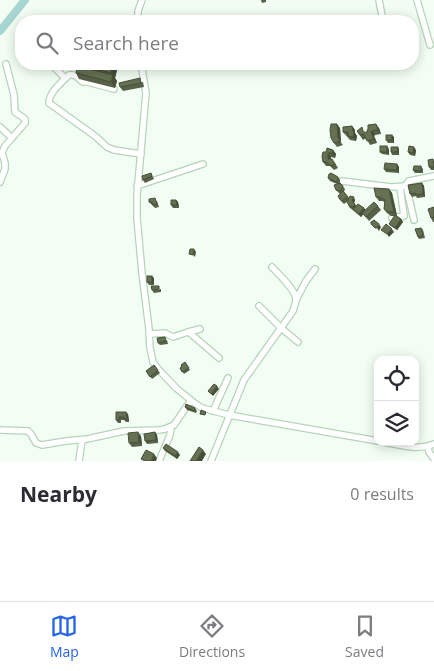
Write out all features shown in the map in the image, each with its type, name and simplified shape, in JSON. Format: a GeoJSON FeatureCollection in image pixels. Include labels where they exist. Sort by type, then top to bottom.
{"type":"FeatureCollection","features":[{"type":"Feature","properties":{"kind":"street"},"geometry":{"type":"LineString","coordinates":[[138,15],[142,0]]}},
{"type":"Feature","properties":{"kind":"street"},"geometry":{"type":"LineString","coordinates":[[379,0],[382,15]]}},
{"type":"Feature","properties":{"kind":"street"},"geometry":{"type":"LineString","coordinates":[[417,0],[430,45]]}},
{"type":"Feature","properties":{"kind":"street"},"geometry":{"type":"LineString","coordinates":[[0,182],[5,170],[2,153],[5,146],[25,123],[25,119],[15,112],[14,95],[6,64]]}},
{"type":"Feature","properties":{"kind":"street"},"geometry":{"type":"LineString","coordinates":[[57,70],[66,78]]}},
{"type":"Feature","properties":{"kind":"street"},"geometry":{"type":"LineString","coordinates":[[142,70],[146,93],[140,154],[137,218],[153,362],[176,388],[202,408],[229,415],[374,440]]}},
{"type":"Feature","properties":{"kind":"street"},"geometry":{"type":"LineString","coordinates":[[114,89],[83,82],[78,73],[69,74],[51,94],[49,103],[95,136],[107,147],[140,154]]}},
{"type":"Feature","properties":{"kind":"street"},"geometry":{"type":"LineString","coordinates":[[0,127],[12,138]]}},
{"type":"Feature","properties":{"kind":"street"},"geometry":{"type":"LineString","coordinates":[[138,186],[203,164]]}},
{"type":"Feature","properties":{"kind":"street"},"geometry":{"type":"LineString","coordinates":[[392,218],[404,216],[403,187],[409,181],[434,176]]}},
{"type":"Feature","properties":{"kind":"street"},"geometry":{"type":"LineString","coordinates":[[342,181],[403,187]]}},
{"type":"Feature","properties":{"kind":"street"},"geometry":{"type":"LineString","coordinates":[[403,187],[414,220]]}},
{"type":"Feature","properties":{"kind":"street"},"geometry":{"type":"LineString","coordinates":[[272,267],[296,295],[296,300]]}},
{"type":"Feature","properties":{"kind":"street"},"geometry":{"type":"LineString","coordinates":[[211,461],[244,380],[293,311],[296,300],[315,269]]}},
{"type":"Feature","properties":{"kind":"street"},"geometry":{"type":"LineString","coordinates":[[259,306],[298,342]]}},
{"type":"Feature","properties":{"kind":"street"},"geometry":{"type":"LineString","coordinates":[[150,334],[165,333],[174,337],[200,329]]}},
{"type":"Feature","properties":{"kind":"street"},"geometry":{"type":"LineString","coordinates":[[188,332],[219,358]]}},
{"type":"Feature","properties":{"kind":"street"},"geometry":{"type":"LineString","coordinates":[[213,411],[228,378]]}},
{"type":"Feature","properties":{"kind":"street"},"geometry":{"type":"LineString","coordinates":[[0,430],[28,431],[39,445],[82,440],[124,432],[159,430],[171,427],[176,423],[191,400]]}},
{"type":"Feature","properties":{"kind":"street"},"geometry":{"type":"LineString","coordinates":[[159,461],[170,435],[171,427]]}},
{"type":"Feature","properties":{"kind":"street"},"geometry":{"type":"LineString","coordinates":[[79,461],[82,440]]}},
{"type":"Feature","properties":{"kind":"street"},"geometry":{"type":"LineString","coordinates":[[406,446],[417,448],[431,445],[429,452],[434,459]]}},
{"type":"Feature","properties":{"kind":"building"},"geometry":{"type":"Polygon","coordinates":[[[76,70],[93,70],[113,75],[111,82],[76,73],[76,70]]]}},
{"type":"Feature","properties":{"kind":"building"},"geometry":{"type":"Polygon","coordinates":[[[99,70],[112,70],[111,73],[99,70]]]}},
{"type":"Feature","properties":{"kind":"building"},"geometry":{"type":"Polygon","coordinates":[[[140,78],[141,83],[120,87],[119,83],[140,78]]]}},
{"type":"Feature","properties":{"kind":"building"},"geometry":{"type":"Polygon","coordinates":[[[331,124],[337,124],[340,141],[334,143],[331,138],[331,124]]]}},
{"type":"Feature","properties":{"kind":"building"},"geometry":{"type":"Polygon","coordinates":[[[376,124],[378,130],[371,132],[374,139],[367,141],[364,135],[360,135],[357,131],[362,127],[366,133],[368,125],[376,124]]]}},
{"type":"Feature","properties":{"kind":"building"},"geometry":{"type":"Polygon","coordinates":[[[352,126],[353,137],[348,136],[348,132],[343,132],[343,127],[352,126]]]}},
{"type":"Feature","properties":{"kind":"building"},"geometry":{"type":"Polygon","coordinates":[[[386,135],[392,135],[392,140],[386,140],[386,135]]]}},
{"type":"Feature","properties":{"kind":"building"},"geometry":{"type":"Polygon","coordinates":[[[380,146],[387,146],[387,152],[380,152],[380,146]]]}},
{"type":"Feature","properties":{"kind":"building"},"geometry":{"type":"Polygon","coordinates":[[[409,146],[414,147],[413,153],[408,152],[409,146]]]}},
{"type":"Feature","properties":{"kind":"building"},"geometry":{"type":"Polygon","coordinates":[[[391,147],[398,147],[397,152],[391,152],[391,147]]]}},
{"type":"Feature","properties":{"kind":"building"},"geometry":{"type":"Polygon","coordinates":[[[327,148],[333,150],[332,153],[328,153],[328,159],[332,159],[335,164],[331,166],[327,162],[323,162],[323,152],[326,152],[327,148]]]}},
{"type":"Feature","properties":{"kind":"building"},"geometry":{"type":"Polygon","coordinates":[[[433,159],[434,167],[429,167],[428,160],[433,159]]]}},
{"type":"Feature","properties":{"kind":"building"},"geometry":{"type":"Polygon","coordinates":[[[385,163],[397,164],[397,170],[384,169],[385,163]]]}},
{"type":"Feature","properties":{"kind":"building"},"geometry":{"type":"Polygon","coordinates":[[[414,166],[421,166],[421,171],[413,170],[414,166]]]}},
{"type":"Feature","properties":{"kind":"building"},"geometry":{"type":"Polygon","coordinates":[[[151,173],[152,176],[143,180],[142,176],[151,173]]]}},
{"type":"Feature","properties":{"kind":"building"},"geometry":{"type":"Polygon","coordinates":[[[331,173],[338,177],[337,182],[328,178],[331,173]]]}},
{"type":"Feature","properties":{"kind":"building"},"geometry":{"type":"Polygon","coordinates":[[[340,183],[343,186],[342,189],[336,190],[334,185],[340,183]]]}},
{"type":"Feature","properties":{"kind":"building"},"geometry":{"type":"Polygon","coordinates":[[[422,183],[423,194],[410,194],[408,185],[422,183]]]}},
{"type":"Feature","properties":{"kind":"building"},"geometry":{"type":"Polygon","coordinates":[[[374,188],[389,189],[394,212],[388,212],[384,209],[385,200],[376,197],[374,188]]]}},
{"type":"Feature","properties":{"kind":"building"},"geometry":{"type":"Polygon","coordinates":[[[343,191],[348,197],[342,201],[338,196],[343,191]]]}},
{"type":"Feature","properties":{"kind":"building"},"geometry":{"type":"Polygon","coordinates":[[[350,196],[354,197],[352,200],[355,205],[353,207],[347,202],[350,196]]]}},
{"type":"Feature","properties":{"kind":"building"},"geometry":{"type":"Polygon","coordinates":[[[155,198],[157,204],[153,205],[152,202],[149,202],[149,199],[155,198]]]}},
{"type":"Feature","properties":{"kind":"building"},"geometry":{"type":"Polygon","coordinates":[[[171,200],[176,200],[177,205],[171,205],[171,200]]]}},
{"type":"Feature","properties":{"kind":"building"},"geometry":{"type":"Polygon","coordinates":[[[374,202],[378,206],[366,217],[362,213],[374,202]]]}},
{"type":"Feature","properties":{"kind":"building"},"geometry":{"type":"Polygon","coordinates":[[[358,204],[364,208],[359,214],[353,209],[358,204]]]}},
{"type":"Feature","properties":{"kind":"building"},"geometry":{"type":"Polygon","coordinates":[[[434,207],[434,217],[431,218],[428,209],[434,207]]]}},
{"type":"Feature","properties":{"kind":"building"},"geometry":{"type":"Polygon","coordinates":[[[395,215],[401,219],[395,228],[389,224],[395,215]]]}},
{"type":"Feature","properties":{"kind":"building"},"geometry":{"type":"Polygon","coordinates":[[[374,220],[379,224],[377,228],[371,224],[374,220]]]}},
{"type":"Feature","properties":{"kind":"building"},"geometry":{"type":"Polygon","coordinates":[[[386,224],[392,229],[387,234],[381,230],[386,224]]]}},
{"type":"Feature","properties":{"kind":"building"},"geometry":{"type":"Polygon","coordinates":[[[421,228],[423,235],[418,237],[415,229],[421,228]]]}},
{"type":"Feature","properties":{"kind":"building"},"geometry":{"type":"Polygon","coordinates":[[[190,249],[194,249],[193,255],[189,254],[190,249]]]}},
{"type":"Feature","properties":{"kind":"building"},"geometry":{"type":"Polygon","coordinates":[[[147,276],[152,276],[152,282],[147,282],[147,276]]]}},
{"type":"Feature","properties":{"kind":"building"},"geometry":{"type":"Polygon","coordinates":[[[151,286],[159,286],[159,289],[152,290],[151,286]]]}},
{"type":"Feature","properties":{"kind":"building"},"geometry":{"type":"Polygon","coordinates":[[[165,337],[166,341],[158,343],[157,338],[165,337]]]}},
{"type":"Feature","properties":{"kind":"building"},"geometry":{"type":"Polygon","coordinates":[[[185,362],[189,368],[182,372],[180,368],[185,362]]]}},
{"type":"Feature","properties":{"kind":"building"},"geometry":{"type":"Polygon","coordinates":[[[154,365],[158,370],[150,377],[146,371],[154,365]]]}},
{"type":"Feature","properties":{"kind":"building"},"geometry":{"type":"Polygon","coordinates":[[[214,384],[217,386],[211,394],[208,391],[214,384]]]}},
{"type":"Feature","properties":{"kind":"building"},"geometry":{"type":"Polygon","coordinates":[[[186,404],[195,408],[194,411],[185,407],[186,404]]]}},
{"type":"Feature","properties":{"kind":"building"},"geometry":{"type":"Polygon","coordinates":[[[201,410],[206,412],[205,415],[200,414],[201,410]]]}},
{"type":"Feature","properties":{"kind":"building"},"geometry":{"type":"Polygon","coordinates":[[[116,412],[126,412],[127,419],[119,417],[119,420],[116,420],[116,412]]]}},
{"type":"Feature","properties":{"kind":"building"},"geometry":{"type":"Polygon","coordinates":[[[138,432],[139,442],[129,443],[128,433],[138,432]]]}},
{"type":"Feature","properties":{"kind":"building"},"geometry":{"type":"Polygon","coordinates":[[[155,432],[156,440],[145,441],[144,434],[155,432]]]}},
{"type":"Feature","properties":{"kind":"building"},"geometry":{"type":"Polygon","coordinates":[[[166,444],[178,452],[175,456],[163,448],[166,444]]]}},
{"type":"Feature","properties":{"kind":"building"},"geometry":{"type":"Polygon","coordinates":[[[199,447],[203,450],[196,461],[190,461],[199,447]]]}},
{"type":"Feature","properties":{"kind":"building"},"geometry":{"type":"Polygon","coordinates":[[[146,450],[154,454],[151,461],[141,459],[146,450]]]}},
{"type":"Feature","properties":{"kind":"waterway"},"geometry":{"type":"LineString","coordinates":[[0,31],[25,0]]}}]}
